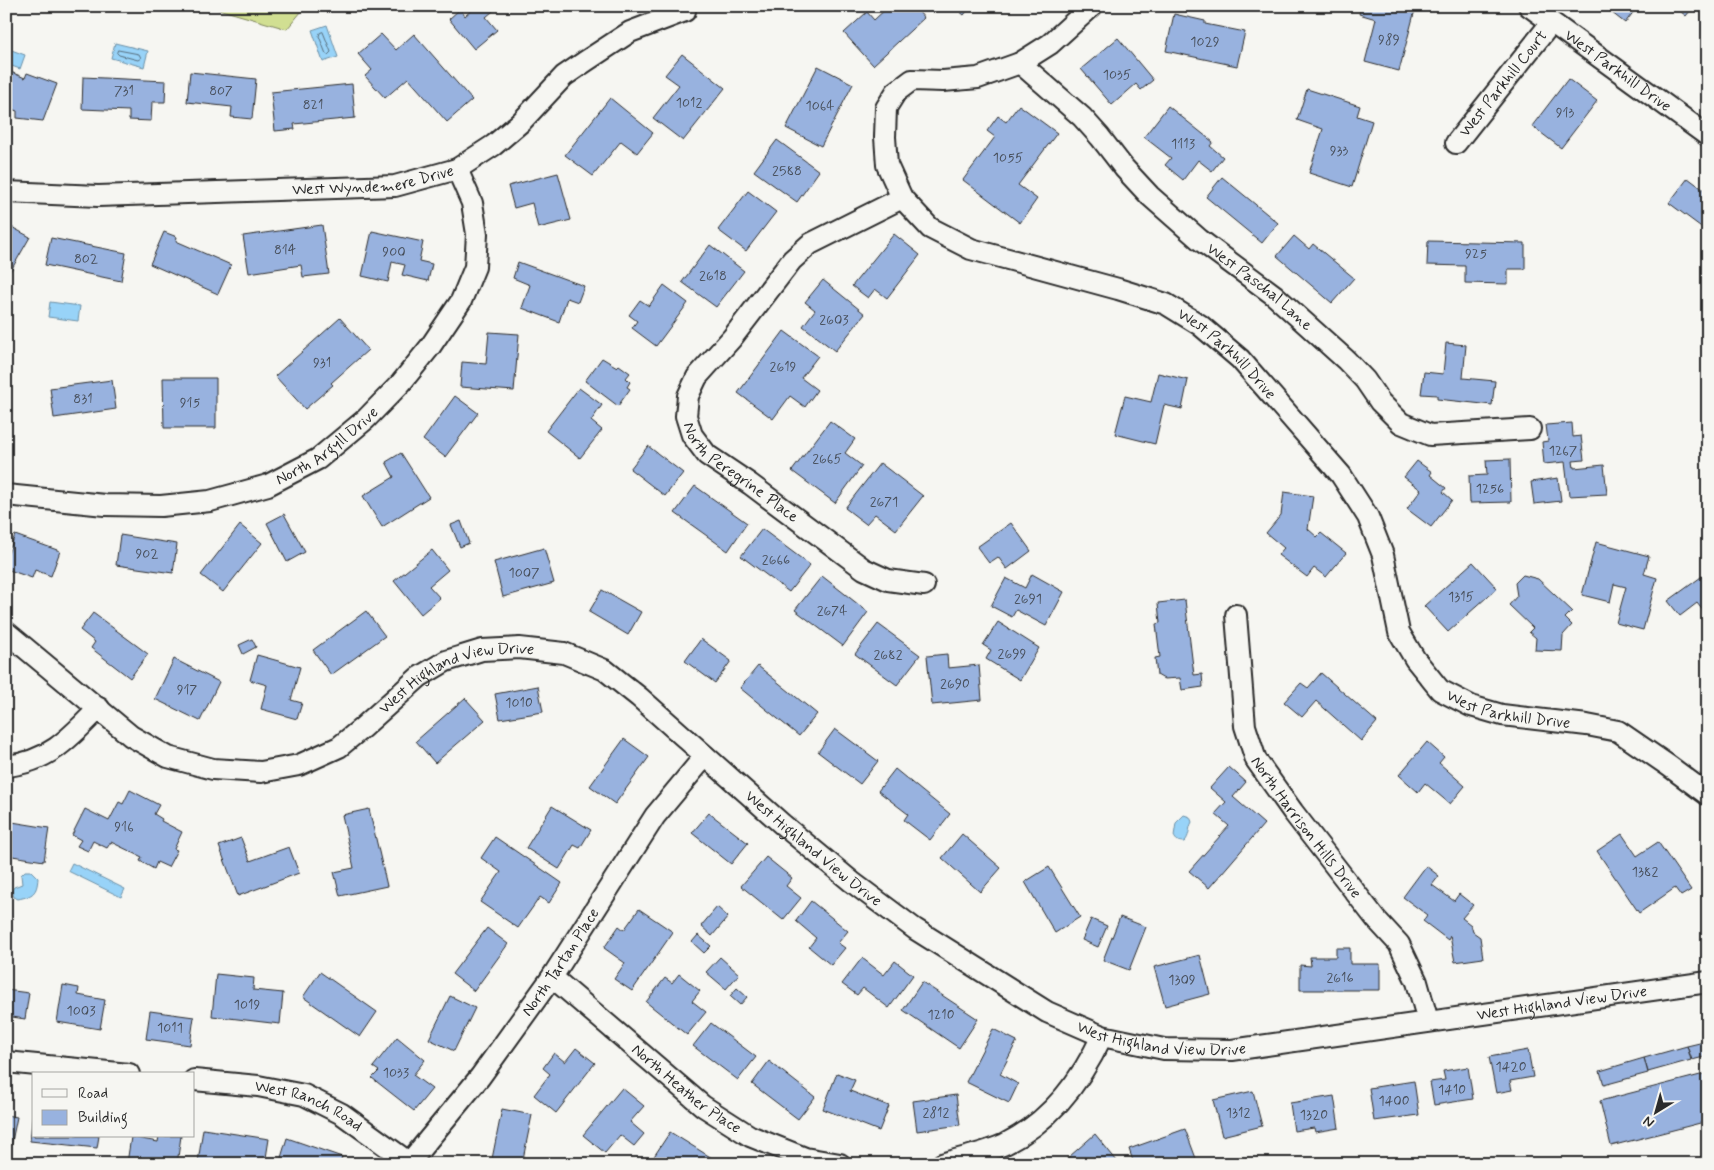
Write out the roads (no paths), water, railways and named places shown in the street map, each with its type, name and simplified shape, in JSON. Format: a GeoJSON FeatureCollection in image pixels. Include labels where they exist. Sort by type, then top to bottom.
{"type":"FeatureCollection","features":[{"type":"Feature","properties":{"kind":"street","name":"West Parkhill Drive"},"geometry":{"type":"LineString","coordinates":[[1092,6],[1050,44],[1020,63],[978,78],[943,81],[912,80],[896,92],[886,108],[885,137],[887,165],[902,198],[930,228],[971,249],[1166,304],[1200,325],[1240,360],[1341,475],[1368,517],[1383,555],[1399,632],[1415,659],[1440,690],[1471,706],[1502,715],[1588,725],[1618,731],[1708,795]]}},
{"type":"Feature","properties":{"kind":"street","name":"West Parkhill Drive"},"geometry":{"type":"LineString","coordinates":[[1529,6],[1708,136]]}},
{"type":"Feature","properties":{"kind":"street","name":"West Wyndemere Drive"},"geometry":{"type":"LineString","coordinates":[[6,192],[98,196],[395,186],[457,170],[494,145],[520,122],[564,76],[586,60],[630,32],[685,11]]}},
{"type":"Feature","properties":{"kind":"street","name":"West Parkhill Court"},"geometry":{"type":"LineString","coordinates":[[1456,143],[1551,23]]}},
{"type":"Feature","properties":{"kind":"street","name":"West Paschal Lane"},"geometry":{"type":"LineString","coordinates":[[1020,63],[1082,117],[1150,196],[1200,240],[1274,295],[1346,360],[1380,402],[1401,423],[1430,435],[1530,429]]}},
{"type":"Feature","properties":{"kind":"street","name":"North Argyll Drive"},"geometry":{"type":"LineString","coordinates":[[6,495],[105,505],[161,506],[210,501],[268,485],[318,459],[366,419],[402,383],[430,348],[461,301],[475,267],[477,234],[472,203],[457,170]]}},
{"type":"Feature","properties":{"kind":"street","name":"North Peregrine Place"},"geometry":{"type":"LineString","coordinates":[[902,198],[810,244],[792,260],[732,338],[697,377],[688,396],[686,416],[692,436],[707,455],[750,484],[864,569],[888,580],[924,585]]}},
{"type":"Feature","properties":{"kind":"street","name":"North Harrison Hills Drive"},"geometry":{"type":"LineString","coordinates":[[1236,615],[1245,726],[1256,760],[1299,820],[1376,919],[1399,944],[1417,982],[1428,1022]]}},
{"type":"Feature","properties":{"kind":"street","name":"West Highland View Drive"},"geometry":{"type":"LineString","coordinates":[[6,632],[132,736],[168,757],[213,769],[261,772],[299,765],[339,747],[418,677],[446,661],[482,650],[519,648],[564,653],[605,670],[639,697],[782,824],[852,882],[915,929],[1047,1012],[1102,1036],[1164,1049],[1232,1050],[1708,982]]}},
{"type":"Feature","properties":{"kind":"street"},"geometry":{"type":"LineString","coordinates":[[6,766],[44,756],[67,741],[99,708]]}},
{"type":"Feature","properties":{"kind":"street","name":"North Tartan Place"},"geometry":{"type":"LineString","coordinates":[[410,1163],[480,1078],[552,977],[655,816],[705,756]]}},
{"type":"Feature","properties":{"kind":"street","name":"North Heather Place"},"geometry":{"type":"LineString","coordinates":[[552,977],[703,1106],[750,1136],[805,1158],[840,1164]]}},
{"type":"Feature","properties":{"kind":"street"},"geometry":{"type":"LineString","coordinates":[[942,1164],[1005,1144],[1043,1120],[1072,1089],[1092,1058],[1102,1036]]}},
{"type":"Feature","properties":{"kind":"street"},"geometry":{"type":"LineString","coordinates":[[6,1062],[108,1072]]}},
{"type":"Feature","properties":{"kind":"street","name":"West Ranch Road"},"geometry":{"type":"LineString","coordinates":[[195,1080],[258,1086],[304,1095],[342,1114],[410,1163]]}},
{"type":"Feature","properties":{"kind":"water"},"geometry":{"type":"Polygon","coordinates":[[[327,25],[338,57],[323,62],[312,30],[327,25]]]}},
{"type":"Feature","properties":{"kind":"water"},"geometry":{"type":"Polygon","coordinates":[[[115,43],[148,51],[144,67],[111,58],[115,43]]]}},
{"type":"Feature","properties":{"kind":"water"},"geometry":{"type":"Polygon","coordinates":[[[6,48],[25,55],[20,69],[6,64],[6,48]]]}},
{"type":"Feature","properties":{"kind":"water"},"geometry":{"type":"Polygon","coordinates":[[[50,302],[80,306],[78,321],[48,317],[50,302]]]}},
{"type":"Feature","properties":{"kind":"water"},"geometry":{"type":"Polygon","coordinates":[[[1184,815],[1190,817],[1192,822],[1187,838],[1182,842],[1174,836],[1176,823],[1184,815]]]}},
{"type":"Feature","properties":{"kind":"water"},"geometry":{"type":"Polygon","coordinates":[[[72,863],[125,889],[121,897],[68,871],[72,863]]]}},
{"type":"Feature","properties":{"kind":"water"},"geometry":{"type":"Polygon","coordinates":[[[25,871],[31,871],[38,878],[37,887],[31,895],[18,899],[14,897],[12,890],[14,887],[22,884],[21,875],[25,871]]]}}]}
